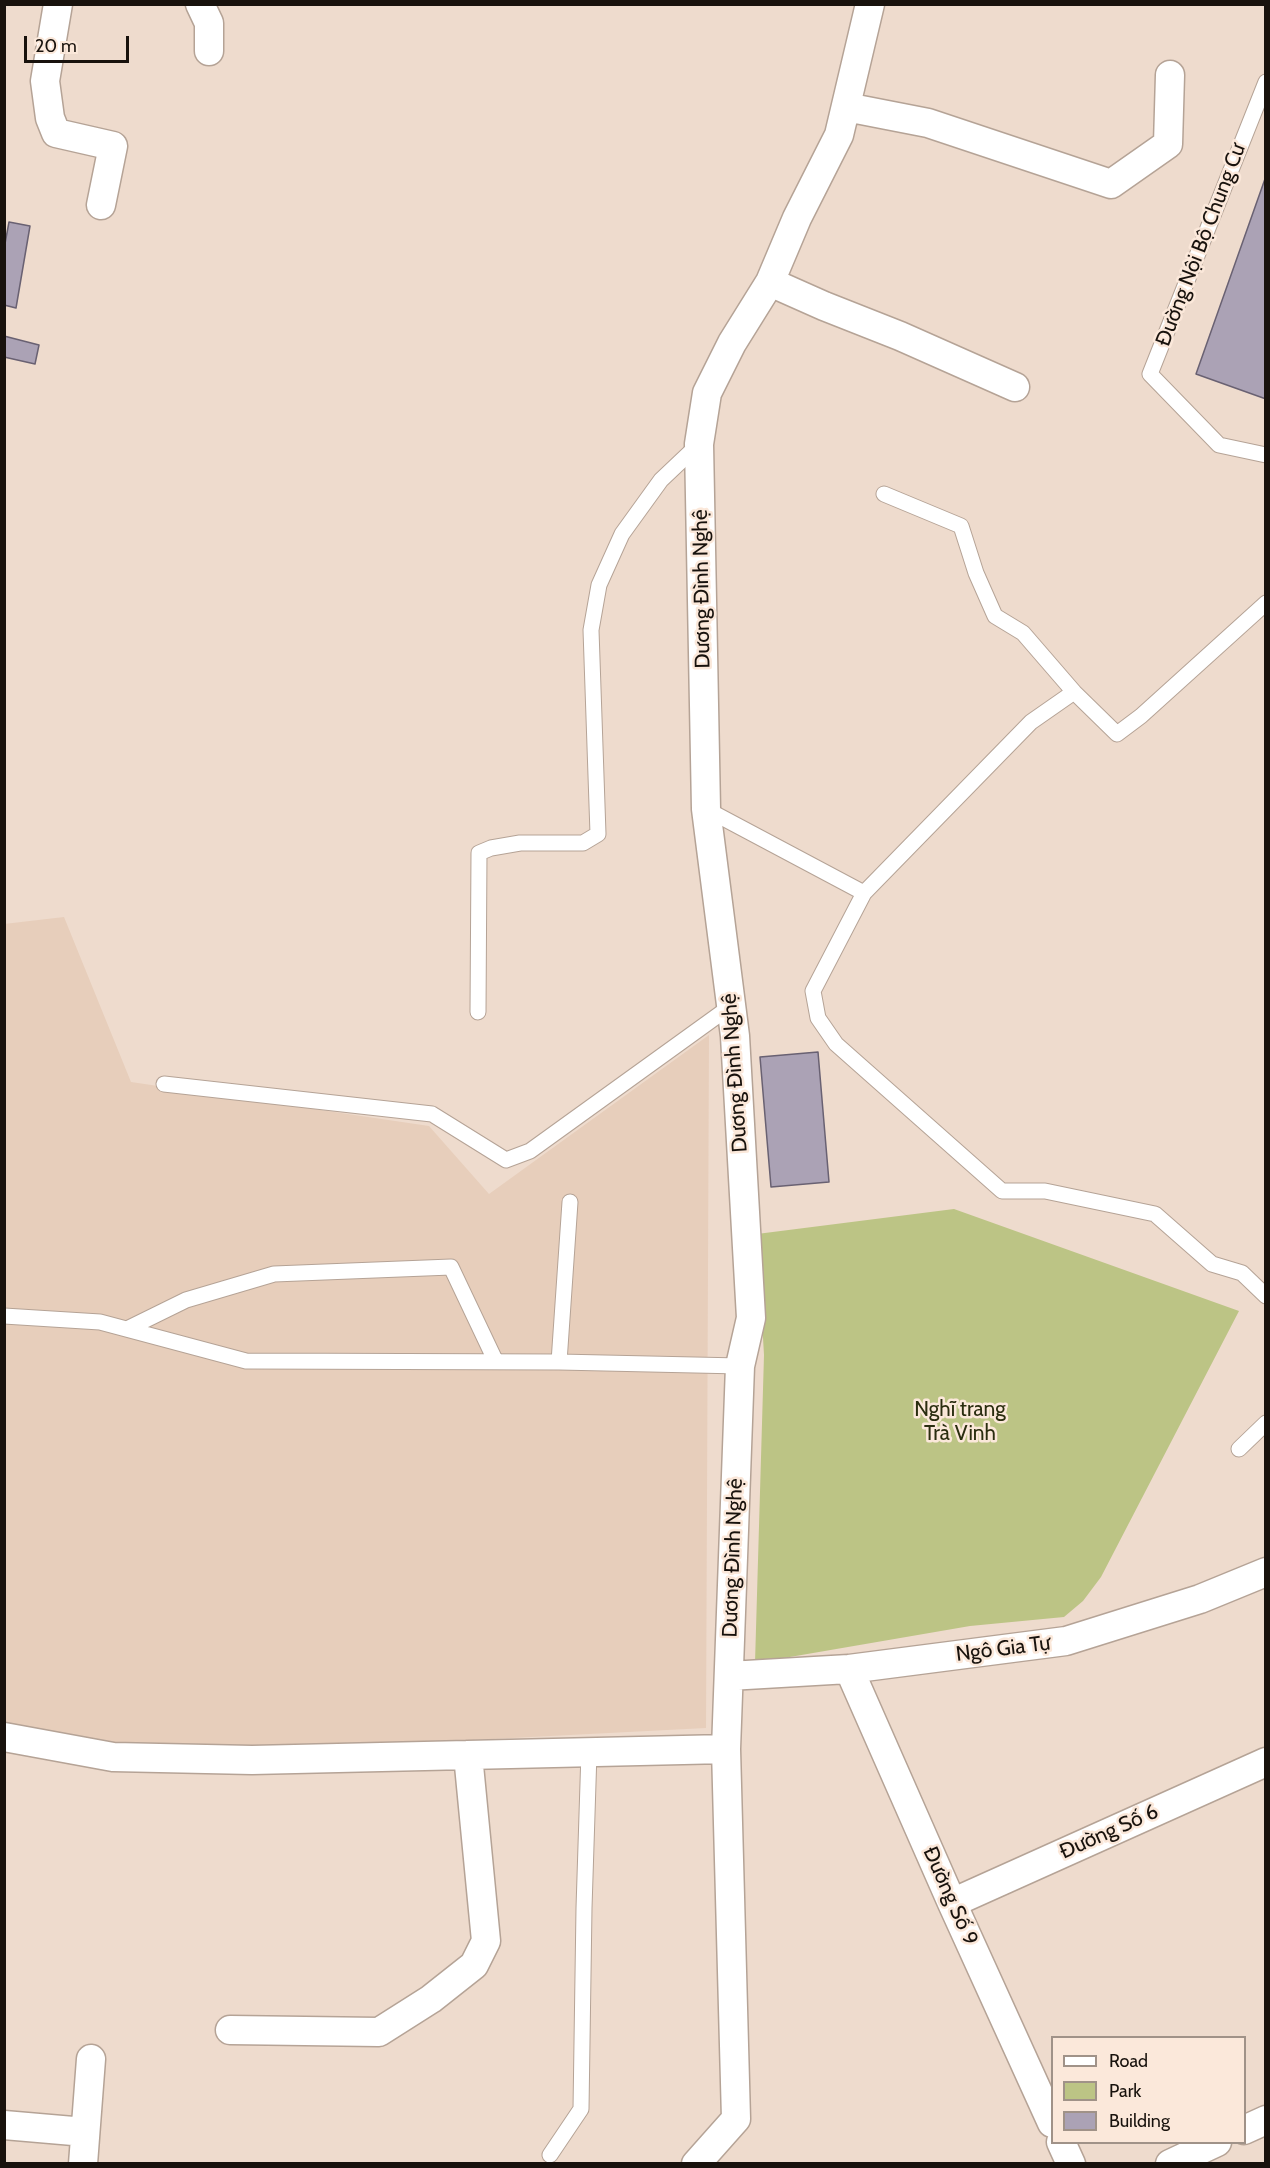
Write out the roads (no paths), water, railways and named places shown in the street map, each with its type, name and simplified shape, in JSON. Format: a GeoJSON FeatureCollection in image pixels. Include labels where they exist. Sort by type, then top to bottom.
{"type":"FeatureCollection","features":[{"type":"Feature","properties":{"kind":"street"},"geometry":{"type":"LineString","coordinates":[[58,4],[45,81],[50,118],[56,133],[113,146],[101,205]]}},
{"type":"Feature","properties":{"kind":"street"},"geometry":{"type":"LineString","coordinates":[[200,4],[209,23],[209,51]]}},
{"type":"Feature","properties":{"kind":"street","name":"Dương Đình Nghệ"},"geometry":{"type":"LineString","coordinates":[[696,2163],[736,2119],[726,1749],[740,1366],[751,1318],[735,1036],[706,809],[699,444],[707,393],[732,343],[770,282],[797,218],[839,135],[870,4]]}},
{"type":"Feature","properties":{"kind":"street"},"geometry":{"type":"LineString","coordinates":[[846,107],[928,123],[1111,184],[1168,144],[1170,75]]}},
{"type":"Feature","properties":{"kind":"street"},"geometry":{"type":"LineString","coordinates":[[770,282],[1015,387]]}},
{"type":"Feature","properties":{"kind":"street","name":"Ngô Gia Tự"},"geometry":{"type":"LineString","coordinates":[[729,1676],[849,1669],[1066,1641],[1200,1599],[1266,1572]]}},
{"type":"Feature","properties":{"kind":"street","name":"Đường Số 9"},"geometry":{"type":"LineString","coordinates":[[849,1669],[952,1903],[1051,2119]]}},
{"type":"Feature","properties":{"kind":"street"},"geometry":{"type":"LineString","coordinates":[[4,1737],[113,1757],[252,1760],[726,1749]]}},
{"type":"Feature","properties":{"kind":"street"},"geometry":{"type":"LineString","coordinates":[[230,2030],[380,2032],[431,1999],[474,1965],[486,1941],[468,1755]]}},
{"type":"Feature","properties":{"kind":"street","name":"Đường Số 6"},"geometry":{"type":"LineString","coordinates":[[952,1903],[1266,1762]]}},
{"type":"Feature","properties":{"kind":"street"},"geometry":{"type":"LineString","coordinates":[[83,2163],[91,2059]]}},
{"type":"Feature","properties":{"kind":"street"},"geometry":{"type":"LineString","coordinates":[[1246,2130],[1266,2121]]}},
{"type":"Feature","properties":{"kind":"street"},"geometry":{"type":"LineString","coordinates":[[4,2125],[85,2132]]}},
{"type":"Feature","properties":{"kind":"street"},"geometry":{"type":"LineString","coordinates":[[1062,2144],[1071,2163]]}},
{"type":"Feature","properties":{"kind":"street"},"geometry":{"type":"LineString","coordinates":[[1170,2163],[1213,2144]]}},
{"type":"Feature","properties":{"kind":"lane","name":"Đường Nội Bộ Chung Cư"},"geometry":{"type":"LineString","coordinates":[[1266,82],[1150,374],[1219,445],[1266,455]]}},
{"type":"Feature","properties":{"kind":"lane"},"geometry":{"type":"LineString","coordinates":[[478,1012],[479,853],[491,848],[520,843],[583,843],[598,834],[591,630],[599,585],[622,534],[661,480],[699,444]]}},
{"type":"Feature","properties":{"kind":"lane"},"geometry":{"type":"LineString","coordinates":[[884,494],[961,526],[976,573],[994,616],[1023,633],[1074,692],[1117,734],[1141,716],[1266,603]]}},
{"type":"Feature","properties":{"kind":"lane"},"geometry":{"type":"LineString","coordinates":[[1074,692],[1031,722],[864,893],[813,991],[818,1018],[836,1044],[1002,1191],[1045,1191],[1155,1214],[1212,1264],[1242,1273],[1266,1296]]}},
{"type":"Feature","properties":{"kind":"lane"},"geometry":{"type":"LineString","coordinates":[[706,809],[864,893]]}},
{"type":"Feature","properties":{"kind":"lane"},"geometry":{"type":"LineString","coordinates":[[164,1084],[432,1114],[506,1160],[530,1151],[731,1006]]}},
{"type":"Feature","properties":{"kind":"lane"},"geometry":{"type":"LineString","coordinates":[[559,1362],[570,1202]]}},
{"type":"Feature","properties":{"kind":"lane"},"geometry":{"type":"LineString","coordinates":[[127,1329],[186,1300],[274,1274],[451,1267],[496,1362]]}},
{"type":"Feature","properties":{"kind":"lane"},"geometry":{"type":"LineString","coordinates":[[4,1316],[100,1322],[246,1361],[559,1362],[740,1366]]}},
{"type":"Feature","properties":{"kind":"lane"},"geometry":{"type":"LineString","coordinates":[[1239,1449],[1266,1423]]}},
{"type":"Feature","properties":{"kind":"lane"},"geometry":{"type":"LineString","coordinates":[[550,2155],[581,2109],[584,1908],[590,1752]]}},
{"type":"Feature","properties":{"kind":"park label","name":"Nghĩ trang Trà Vinh"},"geometry":{"type":"Point","coordinates":[960,1422]}}]}
